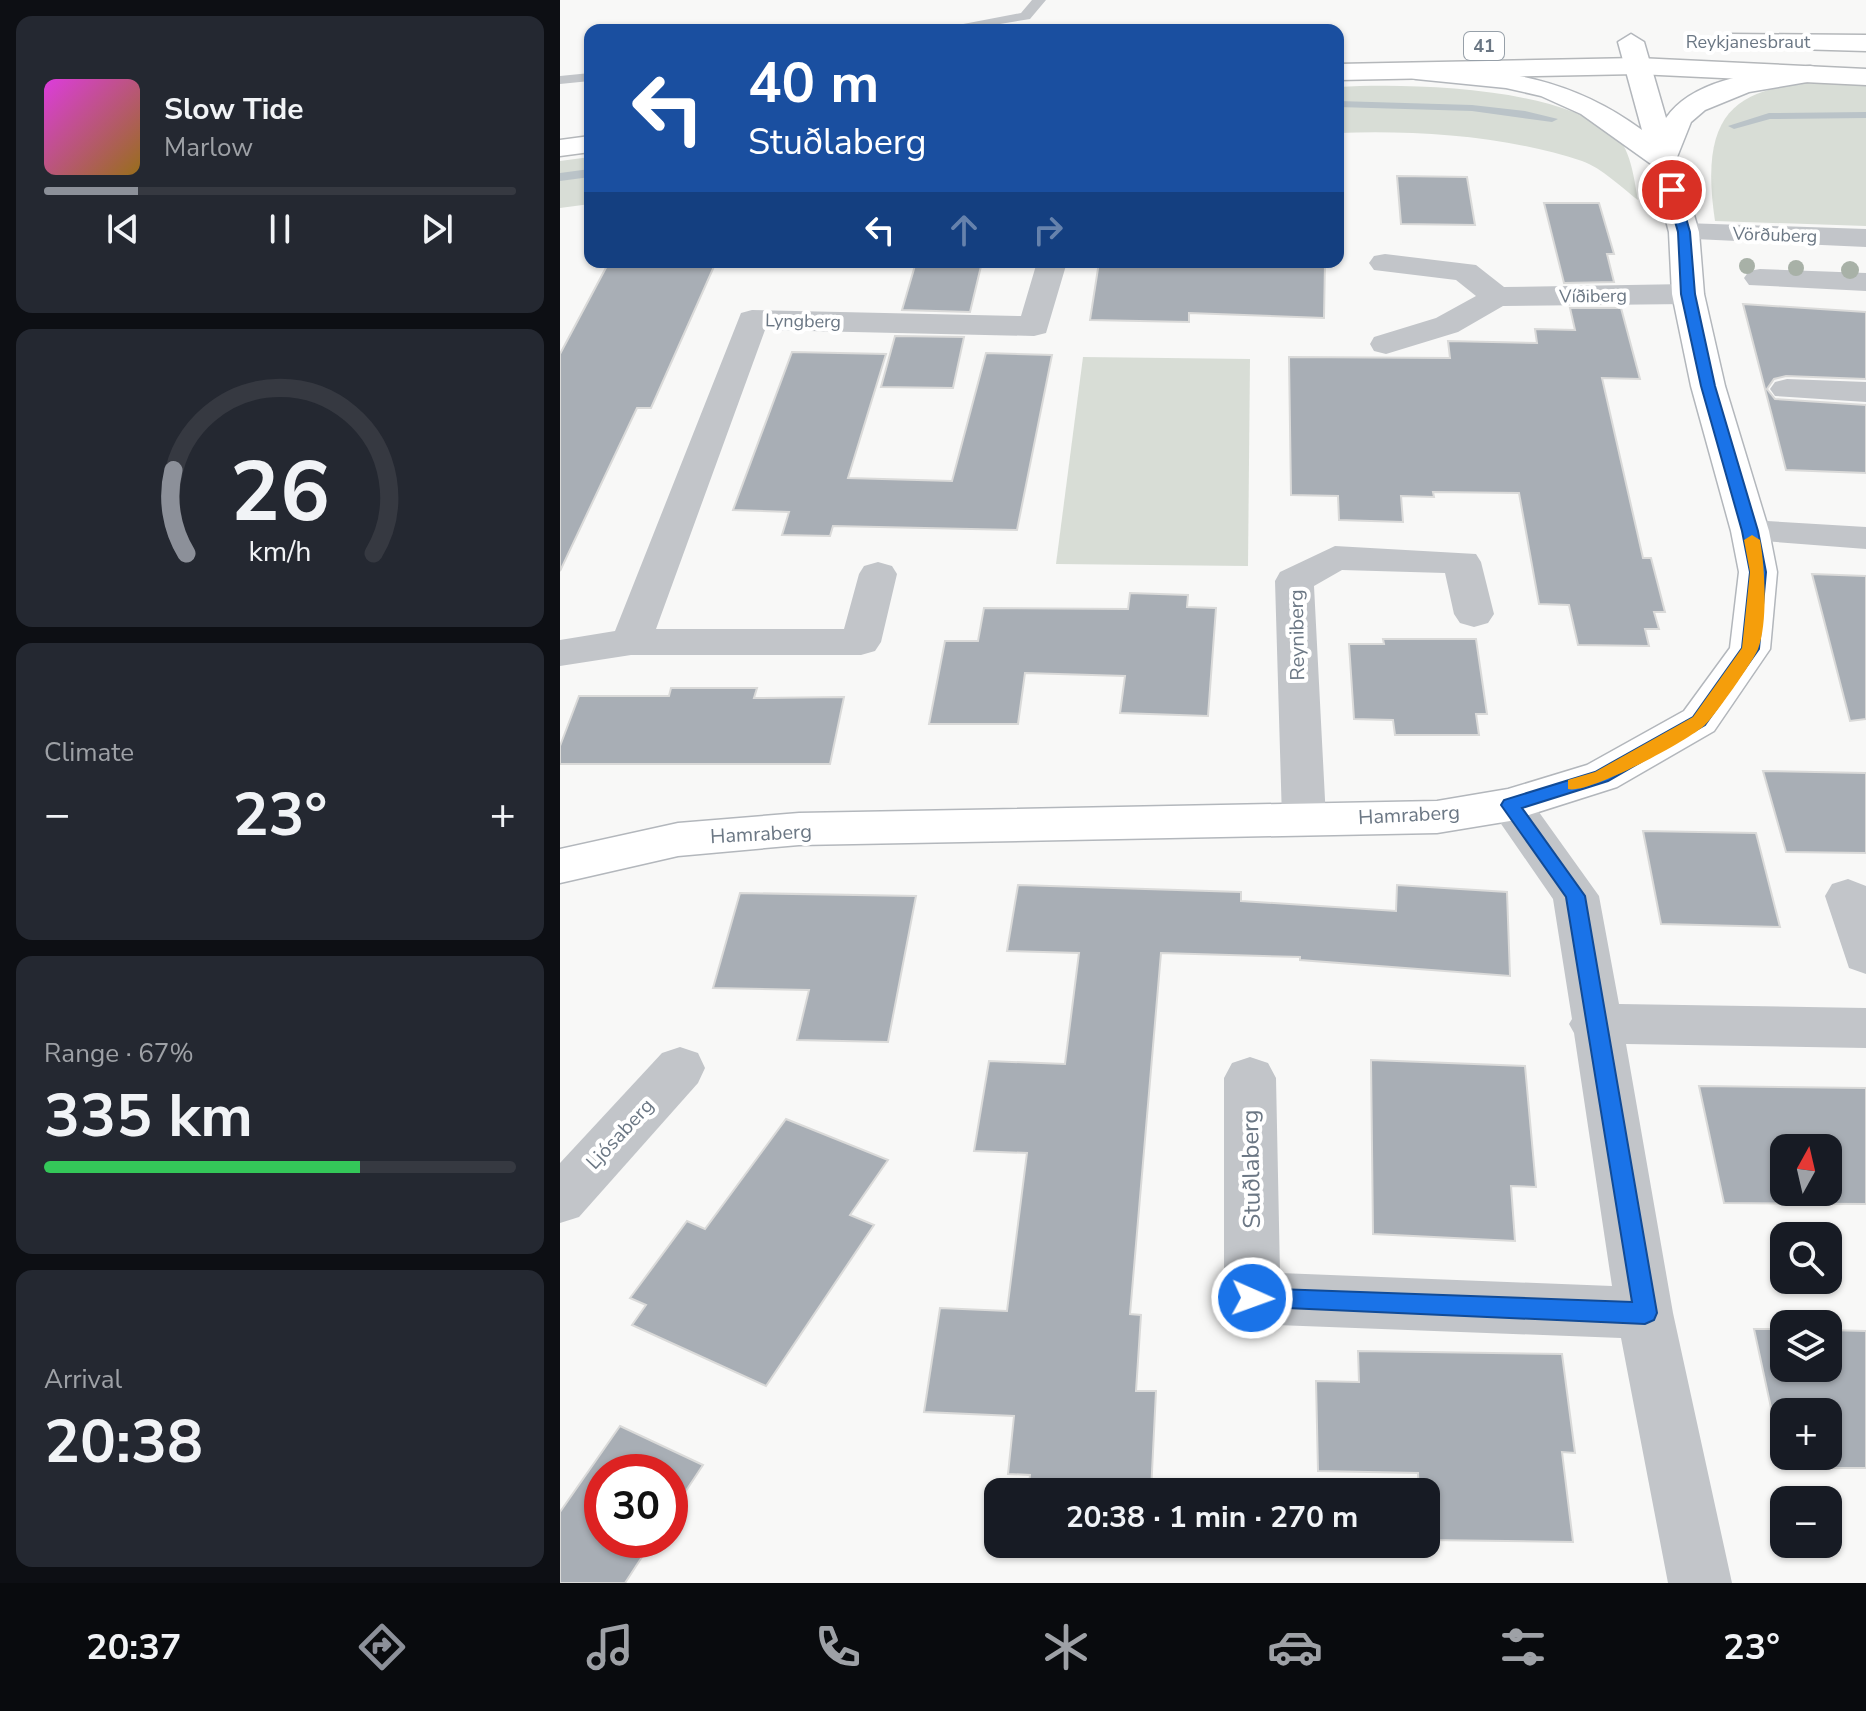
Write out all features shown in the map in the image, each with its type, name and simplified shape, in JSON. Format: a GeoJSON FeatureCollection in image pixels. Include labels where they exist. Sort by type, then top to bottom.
{"type":"FeatureCollection","features":[{"type":"Feature","properties":{"kind":"main road","name":"Reykjanesbraut"},"geometry":{"type":"LineString","coordinates":[[1344,72],[1634,54],[1658,42]]}},
{"type":"Feature","properties":{"kind":"main road","name":"Reykjanesbraut"},"geometry":{"type":"LineString","coordinates":[[1699,42],[1866,43]]}},
{"type":"Feature","properties":{"kind":"main road","name":"Reykjanesbraut"},"geometry":{"type":"LineString","coordinates":[[1344,51],[1634,54],[1810,74],[1866,77]]}},
{"type":"Feature","properties":{"kind":"main road"},"geometry":{"type":"LineString","coordinates":[[1634,54],[1662,159]]}},
{"type":"Feature","properties":{"kind":"main road","name":"41"},"geometry":{"type":"LineString","coordinates":[[1398,70],[1503,80],[1561,94],[1590,108],[1662,159]]}},
{"type":"Feature","properties":{"kind":"main road"},"geometry":{"type":"LineString","coordinates":[[1662,159],[1684,113],[1715,95],[1766,80],[1810,74]]}},
{"type":"Feature","properties":{"kind":"main road"},"geometry":{"type":"LineString","coordinates":[[560,128],[584,125]]}},
{"type":"Feature","properties":{"kind":"main road"},"geometry":{"type":"LineString","coordinates":[[560,148],[584,145]]}},
{"type":"Feature","properties":{"kind":"main road","name":"Hamraberg"},"geometry":{"type":"LineString","coordinates":[[560,866],[602,853],[699,837],[884,828],[1437,817],[1510,805],[1602,776],[1699,721],[1750,649],[1758,572],[1750,531],[1708,386],[1688,294],[1684,232],[1662,159]]}},
{"type":"Feature","properties":{"kind":"street","name":"Vörðuberg"},"geometry":{"type":"LineString","coordinates":[[1684,232],[1866,238]]}},
{"type":"Feature","properties":{"kind":"street"},"geometry":{"type":"LineString","coordinates":[[1385,263],[1465,272],[1497,297]]}},
{"type":"Feature","properties":{"kind":"street","name":"Lyngberg"},"geometry":{"type":"LineString","coordinates":[[631,642],[752,320],[1034,326],[1050,268]]}},
{"type":"Feature","properties":{"kind":"street"},"geometry":{"type":"LineString","coordinates":[[1760,278],[1866,282]]}},
{"type":"Feature","properties":{"kind":"street","name":"Víðiberg"},"geometry":{"type":"LineString","coordinates":[[1386,344],[1447,325],[1497,297],[1688,294]]}},
{"type":"Feature","properties":{"kind":"street"},"geometry":{"type":"LineString","coordinates":[[1787,389],[1866,392]]}},
{"type":"Feature","properties":{"kind":"street"},"geometry":{"type":"LineString","coordinates":[[1750,531],[1866,538]]}},
{"type":"Feature","properties":{"kind":"street","name":"Reyniberg"},"geometry":{"type":"LineString","coordinates":[[1304,819],[1294,581],[1335,558],[1462,562],[1474,614]]}},
{"type":"Feature","properties":{"kind":"street"},"geometry":{"type":"LineString","coordinates":[[560,653],[631,642],[861,642],[878,574]]}},
{"type":"Feature","properties":{"kind":"street"},"geometry":{"type":"LineString","coordinates":[[1510,805],[1576,896],[1594,1024],[1645,1313],[1700,1583]]}},
{"type":"Feature","properties":{"kind":"street"},"geometry":{"type":"LineString","coordinates":[[1848,896],[1866,955]]}},
{"type":"Feature","properties":{"kind":"street"},"geometry":{"type":"LineString","coordinates":[[1594,1024],[1866,1028]]}},
{"type":"Feature","properties":{"kind":"street","name":"Ljósaberg"},"geometry":{"type":"LineString","coordinates":[[560,1200],[680,1068]]}},
{"type":"Feature","properties":{"kind":"street","name":"Stuðlaberg"},"geometry":{"type":"LineString","coordinates":[[1250,1078],[1252,1298],[1645,1313]]}},
{"type":"Feature","properties":{"kind":"lane"},"geometry":{"type":"LineString","coordinates":[[976,24],[1025,16],[1039,0]]}},
{"type":"Feature","properties":{"kind":"lane"},"geometry":{"type":"LineString","coordinates":[[560,80],[584,78]]}},
{"type":"Feature","properties":{"kind":"shaded area"},"geometry":{"type":"Polygon","coordinates":[[[1866,81],[1866,226],[1715,221],[1711,177],[1715,144],[1725,119],[1741,102],[1764,91],[1793,85],[1866,81]]]}},
{"type":"Feature","properties":{"kind":"shaded area"},"geometry":{"type":"Polygon","coordinates":[[[1404,86],[1480,91],[1554,105],[1586,117],[1612,132],[1624,146],[1631,163],[1638,200],[1589,164],[1553,152],[1462,136],[1344,133],[1344,87],[1404,86]]]}},
{"type":"Feature","properties":{"kind":"shaded area"},"geometry":{"type":"Polygon","coordinates":[[[584,158],[584,205],[560,208],[560,161],[584,158]]]}},
{"type":"Feature","properties":{"kind":"shaded area"},"geometry":{"type":"Polygon","coordinates":[[[1083,357],[1250,359],[1248,566],[1056,564],[1083,357]]]}},
{"type":"Feature","properties":{"kind":"building"},"geometry":{"type":"Polygon","coordinates":[[[1397,176],[1467,177],[1475,225],[1401,224],[1397,176]]]}},
{"type":"Feature","properties":{"kind":"building"},"geometry":{"type":"Polygon","coordinates":[[[1544,203],[1599,203],[1614,254],[1607,254],[1614,282],[1564,283],[1544,203]]]}},
{"type":"Feature","properties":{"kind":"building"},"geometry":{"type":"Polygon","coordinates":[[[606,268],[713,268],[651,408],[637,408],[560,571],[560,354],[606,268]]]}},
{"type":"Feature","properties":{"kind":"building"},"geometry":{"type":"Polygon","coordinates":[[[914,268],[981,268],[970,312],[902,310],[914,268]]]}},
{"type":"Feature","properties":{"kind":"building"},"geometry":{"type":"Polygon","coordinates":[[[1098,268],[1325,268],[1324,318],[1189,313],[1189,322],[1090,320],[1098,268]]]}},
{"type":"Feature","properties":{"kind":"building"},"geometry":{"type":"Polygon","coordinates":[[[1743,304],[1866,312],[1866,379],[1786,376],[1774,379],[1767,389],[1775,399],[1866,405],[1866,473],[1786,470],[1743,304]]]}},
{"type":"Feature","properties":{"kind":"building"},"geometry":{"type":"Polygon","coordinates":[[[1570,308],[1621,308],[1640,379],[1602,378],[1643,558],[1651,558],[1665,612],[1654,612],[1659,629],[1645,629],[1649,646],[1578,645],[1569,605],[1539,604],[1519,493],[1433,492],[1434,497],[1401,496],[1403,522],[1339,520],[1338,496],[1291,495],[1289,357],[1450,358],[1448,341],[1537,343],[1535,329],[1575,330],[1570,308]]]}},
{"type":"Feature","properties":{"kind":"building"},"geometry":{"type":"Polygon","coordinates":[[[895,336],[964,337],[953,388],[881,387],[895,336]]]}},
{"type":"Feature","properties":{"kind":"building"},"geometry":{"type":"Polygon","coordinates":[[[792,352],[886,354],[848,478],[952,481],[986,353],[1052,355],[1017,530],[833,526],[830,536],[782,535],[789,512],[733,510],[792,352]]]}},
{"type":"Feature","properties":{"kind":"building"},"geometry":{"type":"Polygon","coordinates":[[[1812,574],[1866,576],[1866,719],[1850,721],[1812,574]]]}},
{"type":"Feature","properties":{"kind":"building"},"geometry":{"type":"Polygon","coordinates":[[[1130,593],[1188,595],[1187,607],[1216,608],[1208,716],[1120,713],[1125,676],[1025,673],[1018,724],[929,724],[945,641],[978,641],[984,608],[1128,609],[1130,593]]]}},
{"type":"Feature","properties":{"kind":"building"},"geometry":{"type":"Polygon","coordinates":[[[1383,639],[1476,639],[1487,714],[1476,714],[1479,735],[1395,735],[1393,720],[1354,719],[1349,644],[1384,644],[1383,639]]]}},
{"type":"Feature","properties":{"kind":"building"},"geometry":{"type":"Polygon","coordinates":[[[671,688],[757,688],[754,698],[844,697],[830,764],[560,764],[560,746],[579,696],[669,696],[671,688]]]}},
{"type":"Feature","properties":{"kind":"building"},"geometry":{"type":"Polygon","coordinates":[[[1763,771],[1866,773],[1866,853],[1786,852],[1763,771]]]}},
{"type":"Feature","properties":{"kind":"building"},"geometry":{"type":"Polygon","coordinates":[[[1643,831],[1756,833],[1780,927],[1661,924],[1643,831]]]}},
{"type":"Feature","properties":{"kind":"building"},"geometry":{"type":"Polygon","coordinates":[[[1018,885],[1241,892],[1241,901],[1396,911],[1397,885],[1507,892],[1510,976],[1300,960],[1300,957],[1161,953],[1130,1314],[1141,1315],[1136,1391],[1156,1391],[1152,1478],[1030,1478],[1030,1475],[1008,1474],[1014,1416],[924,1412],[940,1308],[1007,1311],[1027,1153],[974,1151],[989,1061],[1065,1064],[1079,953],[1007,951],[1018,885]]]}},
{"type":"Feature","properties":{"kind":"building"},"geometry":{"type":"Polygon","coordinates":[[[740,893],[916,896],[888,1042],[797,1040],[809,990],[713,988],[740,893]]]}},
{"type":"Feature","properties":{"kind":"building"},"geometry":{"type":"Polygon","coordinates":[[[1371,1060],[1525,1066],[1536,1187],[1511,1186],[1515,1241],[1373,1234],[1371,1060]]]}},
{"type":"Feature","properties":{"kind":"building"},"geometry":{"type":"Polygon","coordinates":[[[1699,1086],[1866,1088],[1866,1204],[1842,1204],[1842,1134],[1770,1134],[1770,1203],[1724,1203],[1699,1086]]]}},
{"type":"Feature","properties":{"kind":"building"},"geometry":{"type":"Polygon","coordinates":[[[786,1119],[888,1160],[850,1215],[874,1225],[766,1386],[632,1325],[646,1305],[630,1298],[687,1221],[705,1229],[786,1119]]]}},
{"type":"Feature","properties":{"kind":"building"},"geometry":{"type":"Polygon","coordinates":[[[1754,1329],[1770,1329],[1770,1382],[1842,1382],[1842,1330],[1866,1331],[1866,1468],[1842,1468],[1842,1398],[1770,1398],[1770,1403],[1754,1329]]]}},
{"type":"Feature","properties":{"kind":"building"},"geometry":{"type":"Polygon","coordinates":[[[1358,1351],[1562,1354],[1575,1453],[1562,1452],[1573,1542],[1440,1540],[1440,1478],[1418,1478],[1418,1473],[1318,1471],[1316,1381],[1359,1382],[1358,1351]]]}},
{"type":"Feature","properties":{"kind":"building"},"geometry":{"type":"Polygon","coordinates":[[[620,1426],[680,1454],[600,1454],[620,1426]]]}},
{"type":"Feature","properties":{"kind":"building"},"geometry":{"type":"Polygon","coordinates":[[[688,1458],[703,1465],[688,1488],[688,1458]]]}},
{"type":"Feature","properties":{"kind":"building"},"geometry":{"type":"Polygon","coordinates":[[[584,1478],[584,1558],[641,1558],[625,1583],[560,1583],[560,1512],[584,1478]]]}},
{"type":"Feature","properties":{"kind":"waterway"},"geometry":{"type":"LineString","coordinates":[[1344,104],[1472,108],[1552,119]]}},
{"type":"Feature","properties":{"kind":"waterway"},"geometry":{"type":"LineString","coordinates":[[1734,126],[1769,116],[1866,115]]}},
{"type":"Feature","properties":{"kind":"waterway"},"geometry":{"type":"LineString","coordinates":[[560,177],[584,174]]}},
{"type":"Feature","properties":{"kind":"slow traffic"},"geometry":{"type":"LineString","coordinates":[[1575,785],[1602,776],[1699,721],[1750,649],[1758,572],[1752,540]]}},
{"type":"Feature","properties":{"kind":"route"},"geometry":{"type":"LineString","coordinates":[[1252,1298],[1645,1313],[1594,1024],[1576,896],[1510,805],[1602,776],[1699,721],[1750,649],[1758,572],[1750,531],[1708,386],[1688,294],[1684,232],[1672,190]]}}]}
